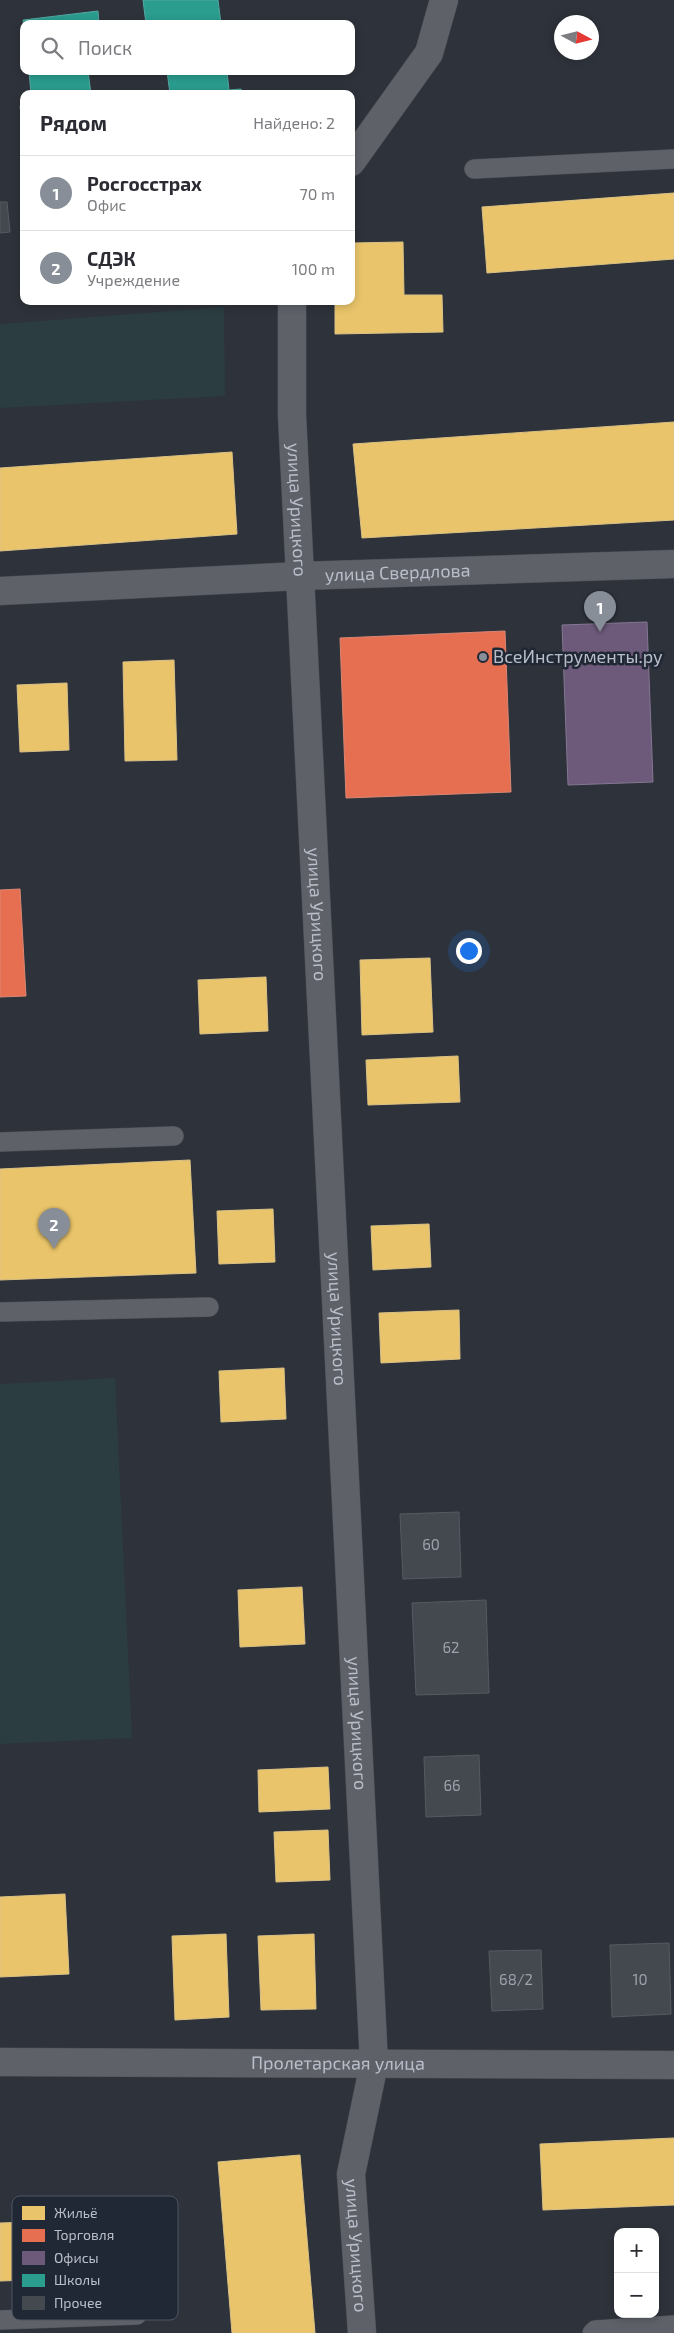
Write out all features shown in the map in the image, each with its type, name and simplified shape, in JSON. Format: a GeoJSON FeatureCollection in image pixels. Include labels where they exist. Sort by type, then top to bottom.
{"type":"FeatureCollection","features":[{"type":"Feature","properties":{"kind":"street"},"geometry":{"type":"LineString","coordinates":[[355,156],[429,53],[444,0]]}},
{"type":"Feature","properties":{"kind":"street","name":"улица Урицкого"},"geometry":{"type":"LineString","coordinates":[[292,305],[292,415],[374,2064],[351,2174],[362,2333]]}},
{"type":"Feature","properties":{"kind":"street","name":"улица Свердлова"},"geometry":{"type":"LineString","coordinates":[[0,591],[300,576],[674,564]]}},
{"type":"Feature","properties":{"kind":"street","name":"Пролетарская улица"},"geometry":{"type":"LineString","coordinates":[[0,2062],[674,2065]]}},
{"type":"Feature","properties":{"kind":"lane"},"geometry":{"type":"LineString","coordinates":[[474,169],[674,159]]}},
{"type":"Feature","properties":{"kind":"lane"},"geometry":{"type":"LineString","coordinates":[[0,1142],[174,1136]]}},
{"type":"Feature","properties":{"kind":"lane"},"geometry":{"type":"LineString","coordinates":[[0,1312],[209,1307]]}},
{"type":"Feature","properties":{"kind":"lane"},"geometry":{"type":"LineString","coordinates":[[592,2333],[595,2330],[674,2325]]}},
{"type":"Feature","properties":{"kind":"shaded area"},"geometry":{"type":"Polygon","coordinates":[[[224,307],[225,396],[0,408],[0,324],[224,307]]]}},
{"type":"Feature","properties":{"kind":"shaded area"},"geometry":{"type":"Polygon","coordinates":[[[115,1378],[132,1738],[0,1744],[0,1384],[115,1378]]]}},
{"type":"Feature","properties":{"kind":"building: Жильё"},"geometry":{"type":"Polygon","coordinates":[[[674,193],[674,259],[487,273],[482,207],[674,193]]]}},
{"type":"Feature","properties":{"kind":"building: Жильё"},"geometry":{"type":"Polygon","coordinates":[[[403,242],[404,295],[442,295],[443,332],[335,334],[335,305],[355,305],[355,243],[403,242]]]}},
{"type":"Feature","properties":{"kind":"building: Жильё"},"geometry":{"type":"Polygon","coordinates":[[[674,422],[674,520],[362,538],[353,444],[674,422]]]}},
{"type":"Feature","properties":{"kind":"building: Жильё"},"geometry":{"type":"Polygon","coordinates":[[[232,452],[237,534],[0,551],[0,468],[232,452]]]}},
{"type":"Feature","properties":{"kind":"building: Жильё"},"geometry":{"type":"Polygon","coordinates":[[[174,660],[177,760],[125,761],[123,662],[174,660]]]}},
{"type":"Feature","properties":{"kind":"building: Жильё"},"geometry":{"type":"Polygon","coordinates":[[[67,683],[69,750],[20,752],[17,685],[67,683]]]}},
{"type":"Feature","properties":{"kind":"building: Жильё"},"geometry":{"type":"Polygon","coordinates":[[[430,958],[433,1032],[362,1035],[360,960],[430,958]]]}},
{"type":"Feature","properties":{"kind":"building: Жильё"},"geometry":{"type":"Polygon","coordinates":[[[266,977],[268,1031],[200,1034],[198,980],[266,977]]]}},
{"type":"Feature","properties":{"kind":"building: Жильё"},"geometry":{"type":"Polygon","coordinates":[[[458,1056],[460,1102],[368,1105],[366,1060],[458,1056]]]}},
{"type":"Feature","properties":{"kind":"building: Жильё"},"geometry":{"type":"Polygon","coordinates":[[[190,1160],[196,1273],[0,1280],[0,1169],[190,1160]]]}},
{"type":"Feature","properties":{"kind":"building: Жильё"},"geometry":{"type":"Polygon","coordinates":[[[273,1209],[275,1262],[219,1264],[217,1211],[273,1209]]]}},
{"type":"Feature","properties":{"kind":"building: Жильё"},"geometry":{"type":"Polygon","coordinates":[[[429,1224],[431,1267],[373,1270],[371,1226],[429,1224]]]}},
{"type":"Feature","properties":{"kind":"building: Жильё"},"geometry":{"type":"Polygon","coordinates":[[[459,1310],[460,1359],[381,1363],[379,1313],[459,1310]]]}},
{"type":"Feature","properties":{"kind":"building: Жильё"},"geometry":{"type":"Polygon","coordinates":[[[284,1368],[286,1419],[221,1422],[219,1371],[284,1368]]]}},
{"type":"Feature","properties":{"kind":"building: Жильё"},"geometry":{"type":"Polygon","coordinates":[[[302,1587],[305,1644],[240,1647],[238,1590],[302,1587]]]}},
{"type":"Feature","properties":{"kind":"building: Жильё"},"geometry":{"type":"Polygon","coordinates":[[[328,1767],[330,1809],[259,1812],[258,1770],[328,1767]]]}},
{"type":"Feature","properties":{"kind":"building: Жильё"},"geometry":{"type":"Polygon","coordinates":[[[328,1830],[330,1880],[276,1882],[274,1832],[328,1830]]]}},
{"type":"Feature","properties":{"kind":"building: Жильё"},"geometry":{"type":"Polygon","coordinates":[[[65,1894],[69,1974],[0,1977],[0,1897],[65,1894]]]}},
{"type":"Feature","properties":{"kind":"building: Жильё"},"geometry":{"type":"Polygon","coordinates":[[[226,1934],[229,2017],[175,2020],[172,1936],[226,1934]]]}},
{"type":"Feature","properties":{"kind":"building: Жильё"},"geometry":{"type":"Polygon","coordinates":[[[314,1934],[316,2009],[261,2010],[258,1936],[314,1934]]]}},
{"type":"Feature","properties":{"kind":"building: Жильё"},"geometry":{"type":"Polygon","coordinates":[[[674,2138],[674,2205],[543,2210],[540,2144],[674,2138]]]}},
{"type":"Feature","properties":{"kind":"building: Жильё"},"geometry":{"type":"Polygon","coordinates":[[[300,2155],[315,2333],[232,2333],[218,2162],[300,2155]]]}},
{"type":"Feature","properties":{"kind":"building: Жильё"},"geometry":{"type":"Polygon","coordinates":[[[0,2223],[12,2223],[12,2281],[0,2281],[0,2223]]]}},
{"type":"Feature","properties":{"kind":"building: Торговля"},"geometry":{"type":"Polygon","coordinates":[[[505,631],[511,792],[346,798],[340,638],[505,631]]]}},
{"type":"Feature","properties":{"kind":"building: Торговля"},"geometry":{"type":"Polygon","coordinates":[[[20,889],[26,996],[0,997],[0,890],[20,889]]]}},
{"type":"Feature","properties":{"kind":"building: Офисы"},"geometry":{"type":"Polygon","coordinates":[[[647,622],[653,782],[568,785],[562,625],[647,622]]]}},
{"type":"Feature","properties":{"kind":"building: Школы"},"geometry":{"type":"Polygon","coordinates":[[[143,0],[218,0],[220,20],[146,20],[143,0]]]}},
{"type":"Feature","properties":{"kind":"building: Школы"},"geometry":{"type":"Polygon","coordinates":[[[98,11],[99,20],[23,20],[98,11]]]}},
{"type":"Feature","properties":{"kind":"building: Школы"},"geometry":{"type":"Polygon","coordinates":[[[29,75],[89,75],[90,90],[31,90],[29,75]]]}},
{"type":"Feature","properties":{"kind":"building: Школы"},"geometry":{"type":"Polygon","coordinates":[[[168,75],[227,75],[229,90],[169,90],[168,75]]]}},
{"type":"Feature","properties":{"kind":"building: Прочее"},"geometry":{"type":"Polygon","coordinates":[[[0,202],[7,202],[10,232],[0,233],[0,202]]]}},
{"type":"Feature","properties":{"kind":"building: Прочее"},"geometry":{"type":"Polygon","coordinates":[[[459,1512],[461,1577],[403,1579],[400,1514],[459,1512]]]}},
{"type":"Feature","properties":{"kind":"building: Прочее"},"geometry":{"type":"Polygon","coordinates":[[[486,1600],[489,1693],[416,1695],[412,1603],[486,1600]]]}},
{"type":"Feature","properties":{"kind":"building: Прочее"},"geometry":{"type":"Polygon","coordinates":[[[479,1755],[481,1815],[426,1817],[424,1757],[479,1755]]]}},
{"type":"Feature","properties":{"kind":"building: Прочее"},"geometry":{"type":"Polygon","coordinates":[[[669,1943],[671,2014],[612,2017],[610,1945],[669,1943]]]}},
{"type":"Feature","properties":{"kind":"building: Прочее"},"geometry":{"type":"Polygon","coordinates":[[[541,1950],[543,2009],[492,2011],[489,1951],[541,1950]]]}},
{"type":"Feature","properties":{"kind":"place","name":"Росгосстрах"},"geometry":{"type":"Point","coordinates":[600,632]}},
{"type":"Feature","properties":{"kind":"place","name":"ВсеИнструменты.ру"},"geometry":{"type":"Point","coordinates":[483,657]}},
{"type":"Feature","properties":{"kind":"place","name":"СДЭК"},"geometry":{"type":"Point","coordinates":[54,1249]}}]}
